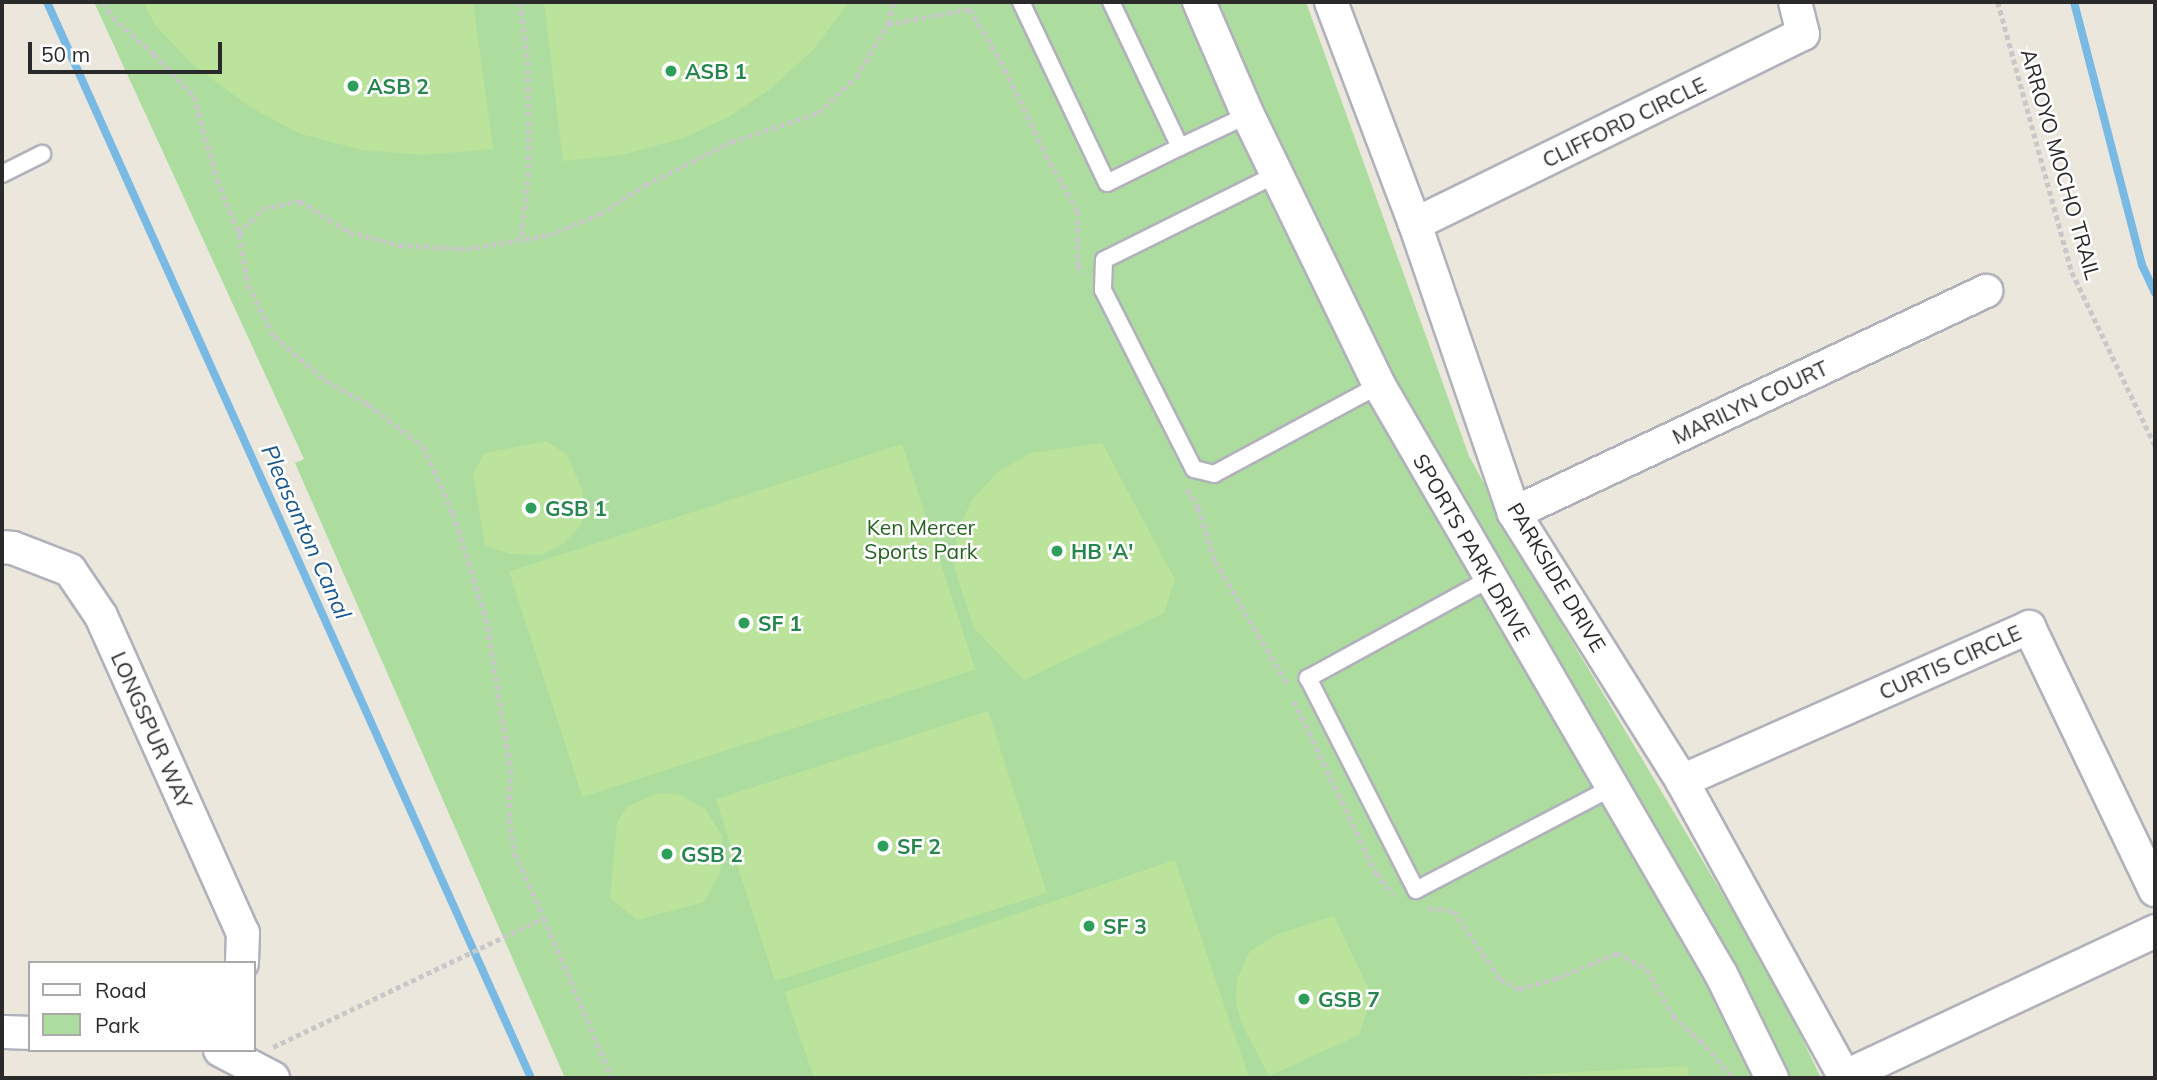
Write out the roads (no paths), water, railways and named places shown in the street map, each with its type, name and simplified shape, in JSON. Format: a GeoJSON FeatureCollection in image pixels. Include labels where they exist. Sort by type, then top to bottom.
{"type":"FeatureCollection","features":[{"type":"Feature","properties":{"kind":"street","name":"SPORTS PARK DRIVE"},"geometry":{"type":"LineString","coordinates":[[1199,2],[1248,115],[1380,385],[1721,974],[1772,1078]]}},
{"type":"Feature","properties":{"kind":"street","name":"PARKSIDE DRIVE"},"geometry":{"type":"LineString","coordinates":[[1331,2],[1415,224],[1514,513],[1682,781],[1845,1078]]}},
{"type":"Feature","properties":{"kind":"street","name":"CLIFFORD CIRCLE"},"geometry":{"type":"LineString","coordinates":[[1415,224],[1803,34],[1795,2]]}},
{"type":"Feature","properties":{"kind":"street","name":"MARILYN COURT"},"geometry":{"type":"LineString","coordinates":[[1514,513],[1986,290]]}},
{"type":"Feature","properties":{"kind":"street","name":"LONGSPUR WAY"},"geometry":{"type":"LineString","coordinates":[[2,547],[13,548],[70,570],[101,616],[243,933],[242,961]]}},
{"type":"Feature","properties":{"kind":"street","name":"CURTIS CIRCLE"},"geometry":{"type":"LineString","coordinates":[[1682,781],[2029,627],[2155,890]]}},
{"type":"Feature","properties":{"kind":"street"},"geometry":{"type":"LineString","coordinates":[[1845,1078],[2155,931]]}},
{"type":"Feature","properties":{"kind":"street"},"geometry":{"type":"LineString","coordinates":[[2,1032],[28,1033]]}},
{"type":"Feature","properties":{"kind":"street"},"geometry":{"type":"LineString","coordinates":[[224,1052],[262,1071]]}},
{"type":"Feature","properties":{"kind":"lane"},"geometry":{"type":"LineString","coordinates":[[1021,2],[1107,183],[1248,115]]}},
{"type":"Feature","properties":{"kind":"lane"},"geometry":{"type":"LineString","coordinates":[[1111,2],[1180,147]]}},
{"type":"Feature","properties":{"kind":"lane"},"geometry":{"type":"LineString","coordinates":[[2,174],[42,154]]}},
{"type":"Feature","properties":{"kind":"lane"},"geometry":{"type":"LineString","coordinates":[[1277,174],[1104,260],[1103,290],[1194,468],[1214,474],[1380,385]]}},
{"type":"Feature","properties":{"kind":"lane"},"geometry":{"type":"LineString","coordinates":[[1491,578],[1308,678],[1416,890],[1611,788]]}},
{"type":"Feature","properties":{"kind":"waterway","name":"Pleasanton Canal"},"geometry":{"type":"LineString","coordinates":[[47,2],[531,1078]]}},
{"type":"Feature","properties":{"kind":"waterway"},"geometry":{"type":"LineString","coordinates":[[2074,2],[2142,265],[2155,293]]}},
{"type":"Feature","properties":{"kind":"place","name":"ASB 1"},"geometry":{"type":"Point","coordinates":[671,71]}},
{"type":"Feature","properties":{"kind":"place","name":"ASB 2"},"geometry":{"type":"Point","coordinates":[353,86]}},
{"type":"Feature","properties":{"kind":"place","name":"GSB 1"},"geometry":{"type":"Point","coordinates":[531,508]}},
{"type":"Feature","properties":{"kind":"place","name":"HB 'A'"},"geometry":{"type":"Point","coordinates":[1057,551]}},
{"type":"Feature","properties":{"kind":"place","name":"SF 1"},"geometry":{"type":"Point","coordinates":[744,623]}},
{"type":"Feature","properties":{"kind":"place","name":"SF 2"},"geometry":{"type":"Point","coordinates":[883,846]}},
{"type":"Feature","properties":{"kind":"place","name":"GSB 2"},"geometry":{"type":"Point","coordinates":[667,854]}},
{"type":"Feature","properties":{"kind":"place","name":"SF 3"},"geometry":{"type":"Point","coordinates":[1089,926]}},
{"type":"Feature","properties":{"kind":"place","name":"GSB 7"},"geometry":{"type":"Point","coordinates":[1304,999]}},
{"type":"Feature","properties":{"kind":"park label","name":"Ken Mercer Sports Park"},"geometry":{"type":"Point","coordinates":[921,539]}}]}
